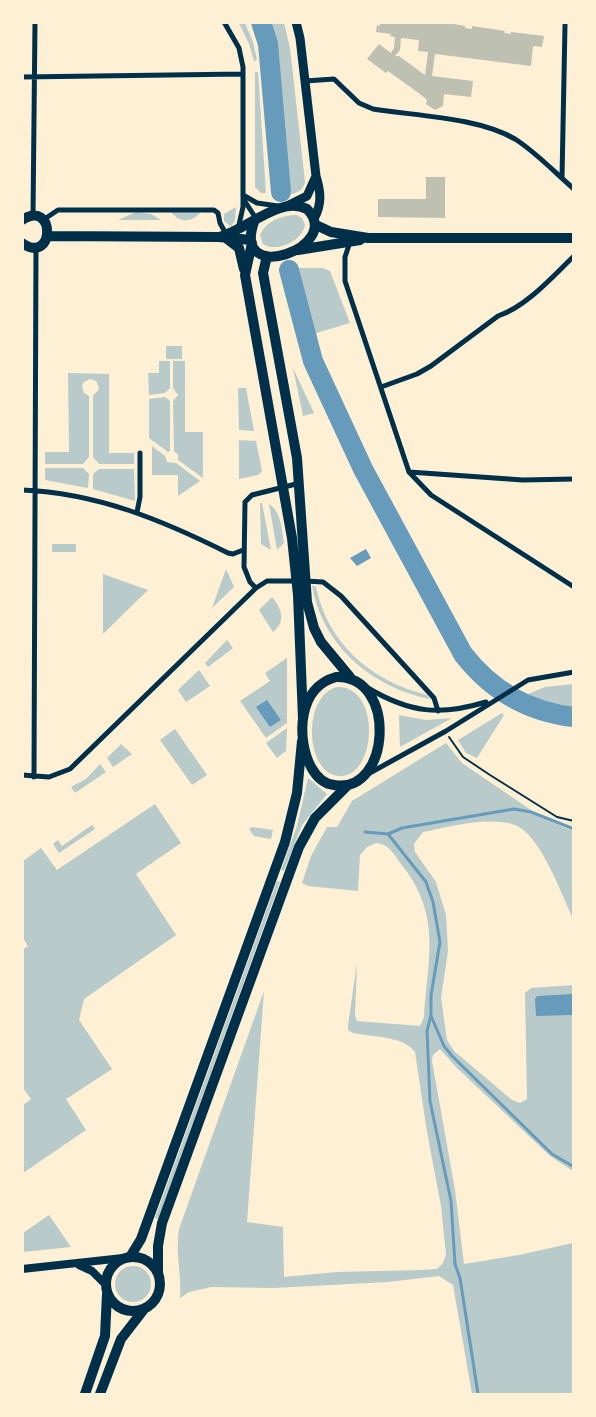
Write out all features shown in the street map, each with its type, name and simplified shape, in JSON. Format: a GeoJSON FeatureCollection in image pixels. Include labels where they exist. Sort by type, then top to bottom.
{"type":"FeatureCollection","features":[{"type":"Feature","properties":{"kind":"main road"},"geometry":{"type":"LineString","coordinates":[[296,22],[300,38],[320,198],[319,210],[310,239],[298,250]]}},
{"type":"Feature","properties":{"kind":"main road"},"geometry":{"type":"LineString","coordinates":[[224,236],[307,196],[316,176]]}},
{"type":"Feature","properties":{"kind":"main road"},"geometry":{"type":"LineString","coordinates":[[285,206],[307,209],[315,222],[331,232],[368,238],[574,238]]}},
{"type":"Feature","properties":{"kind":"main road"},"geometry":{"type":"LineString","coordinates":[[22,243],[36,247],[44,243],[48,236],[48,227],[30,217]]}},
{"type":"Feature","properties":{"kind":"main road"},"geometry":{"type":"LineString","coordinates":[[245,275],[256,221]]}},
{"type":"Feature","properties":{"kind":"main road"},"geometry":{"type":"LineString","coordinates":[[48,236],[224,236],[251,242],[257,252],[267,256],[281,256],[298,250],[368,238]]}},
{"type":"Feature","properties":{"kind":"main road"},"geometry":{"type":"LineString","coordinates":[[100,1394],[121,1339],[158,1292],[158,1246],[162,1223],[298,847],[315,818],[348,785],[363,777],[368,771],[377,749],[380,726],[375,704],[364,686],[350,677],[325,648],[314,628],[300,581],[239,248],[224,236]]}},
{"type":"Feature","properties":{"kind":"main road"},"geometry":{"type":"LineString","coordinates":[[85,1394],[105,1336],[108,1314],[106,1288],[112,1266],[127,1258],[141,1240],[285,842],[295,804],[303,719],[300,483],[263,273],[267,256]]}},
{"type":"Feature","properties":{"kind":"main road"},"geometry":{"type":"LineString","coordinates":[[303,719],[309,698],[316,687],[328,679],[350,677]]}},
{"type":"Feature","properties":{"kind":"main road"},"geometry":{"type":"LineString","coordinates":[[302,741],[314,773],[331,785],[348,785]]}},
{"type":"Feature","properties":{"kind":"main road"},"geometry":{"type":"LineString","coordinates":[[127,1258],[143,1259],[158,1273]]}},
{"type":"Feature","properties":{"kind":"main road"},"geometry":{"type":"LineString","coordinates":[[106,1288],[119,1307],[132,1310],[145,1307]]}},
{"type":"Feature","properties":{"kind":"street"},"geometry":{"type":"LineString","coordinates":[[35,22],[30,217],[58,210],[214,210],[218,213],[224,236]]}},
{"type":"Feature","properties":{"kind":"street"},"geometry":{"type":"LineString","coordinates":[[224,22],[239,48],[243,74],[243,195],[241,219],[237,230]]}},
{"type":"Feature","properties":{"kind":"street"},"geometry":{"type":"LineString","coordinates":[[562,178],[565,25]]}},
{"type":"Feature","properties":{"kind":"street"},"geometry":{"type":"LineString","coordinates":[[22,77],[243,74]]}},
{"type":"Feature","properties":{"kind":"street"},"geometry":{"type":"LineString","coordinates":[[305,81],[334,79],[359,103],[373,109],[484,126],[513,138],[533,151],[574,189]]}},
{"type":"Feature","properties":{"kind":"street"},"geometry":{"type":"LineString","coordinates":[[243,195],[257,203],[285,206]]}},
{"type":"Feature","properties":{"kind":"street"},"geometry":{"type":"LineString","coordinates":[[243,195],[256,221]]}},
{"type":"Feature","properties":{"kind":"street"},"geometry":{"type":"LineString","coordinates":[[350,242],[344,257],[345,281],[409,472],[431,495],[574,587]]}},
{"type":"Feature","properties":{"kind":"street"},"geometry":{"type":"LineString","coordinates":[[34,777],[36,247]]}},
{"type":"Feature","properties":{"kind":"street"},"geometry":{"type":"LineString","coordinates":[[381,386],[417,374],[431,366],[498,316],[508,313],[534,293],[574,256]]}},
{"type":"Feature","properties":{"kind":"street"},"geometry":{"type":"LineString","coordinates":[[137,512],[140,497],[140,454]]}},
{"type":"Feature","properties":{"kind":"street"},"geometry":{"type":"LineString","coordinates":[[409,472],[523,480],[574,479]]}},
{"type":"Feature","properties":{"kind":"street"},"geometry":{"type":"LineString","coordinates":[[256,588],[246,575],[243,550],[243,508],[246,500],[252,494],[300,483]]}},
{"type":"Feature","properties":{"kind":"street"},"geometry":{"type":"LineString","coordinates":[[22,490],[79,496],[137,512],[174,526],[228,553],[233,554],[243,550]]}},
{"type":"Feature","properties":{"kind":"street"},"geometry":{"type":"LineString","coordinates":[[22,776],[56,775],[75,765],[256,588],[267,581],[323,582],[341,596],[434,698],[438,711]]}},
{"type":"Feature","properties":{"kind":"street"},"geometry":{"type":"LineString","coordinates":[[363,777],[446,730],[513,687],[539,676],[574,672]]}},
{"type":"Feature","properties":{"kind":"street"},"geometry":{"type":"LineString","coordinates":[[364,686],[402,705],[438,711],[456,710],[492,700]]}},
{"type":"Feature","properties":{"kind":"street"},"geometry":{"type":"LineString","coordinates":[[22,1270],[127,1258]]}},
{"type":"Feature","properties":{"kind":"street"},"geometry":{"type":"LineString","coordinates":[[75,1264],[92,1271],[106,1288]]}},
{"type":"Feature","properties":{"kind":"path"},"geometry":{"type":"LineString","coordinates":[[446,730],[463,757],[556,816],[574,821]]}},
{"type":"Feature","properties":{"kind":"shaded area"},"geometry":{"type":"Polygon","coordinates":[[[239,23],[245,23],[253,42],[257,60],[254,61],[249,44],[239,23]]]}},
{"type":"Feature","properties":{"kind":"shaded area"},"geometry":{"type":"Polygon","coordinates":[[[269,23],[284,23],[290,48],[305,182],[300,191],[291,194],[276,42],[269,23]]]}},
{"type":"Feature","properties":{"kind":"shaded area"},"geometry":{"type":"Polygon","coordinates":[[[255,72],[258,72],[266,193],[261,193],[255,187],[255,72]]]}},
{"type":"Feature","properties":{"kind":"shaded area"},"geometry":{"type":"Polygon","coordinates":[[[236,207],[235,220],[231,227],[224,221],[224,214],[236,207]]]}},
{"type":"Feature","properties":{"kind":"shaded area"},"geometry":{"type":"Polygon","coordinates":[[[136,212],[151,214],[161,220],[118,220],[136,212]]]}},
{"type":"Feature","properties":{"kind":"shaded area"},"geometry":{"type":"Polygon","coordinates":[[[171,212],[201,212],[190,220],[182,220],[171,212]]]}},
{"type":"Feature","properties":{"kind":"shaded area"},"geometry":{"type":"Polygon","coordinates":[[[297,215],[302,218],[305,225],[299,236],[282,246],[275,247],[263,244],[260,235],[266,226],[280,218],[297,215]]]}},
{"type":"Feature","properties":{"kind":"shaded area"},"geometry":{"type":"Polygon","coordinates":[[[294,268],[323,268],[330,271],[350,323],[313,334],[294,268]]]}},
{"type":"Feature","properties":{"kind":"shaded area"},"geometry":{"type":"Polygon","coordinates":[[[166,346],[182,346],[182,359],[166,359],[166,346]]]}},
{"type":"Feature","properties":{"kind":"shaded area"},"geometry":{"type":"Polygon","coordinates":[[[159,361],[170,361],[170,388],[165,393],[149,395],[148,373],[159,373],[159,361]]]}},
{"type":"Feature","properties":{"kind":"shaded area"},"geometry":{"type":"Polygon","coordinates":[[[173,361],[185,361],[185,432],[203,432],[203,478],[178,460],[178,455],[174,451],[173,401],[178,395],[173,388],[173,361]]]}},
{"type":"Feature","properties":{"kind":"shaded area"},"geometry":{"type":"Polygon","coordinates":[[[293,368],[314,413],[303,416],[293,368]]]}},
{"type":"Feature","properties":{"kind":"shaded area"},"geometry":{"type":"Polygon","coordinates":[[[68,373],[109,374],[109,453],[134,453],[134,464],[99,464],[93,457],[93,395],[98,391],[99,387],[96,381],[90,379],[84,382],[82,386],[84,393],[89,396],[89,457],[83,464],[45,464],[45,452],[69,452],[68,373]]]}},
{"type":"Feature","properties":{"kind":"shaded area"},"geometry":{"type":"Polygon","coordinates":[[[238,388],[246,388],[254,431],[239,430],[238,388]]]}},
{"type":"Feature","properties":{"kind":"shaded area"},"geometry":{"type":"Polygon","coordinates":[[[165,397],[170,401],[170,451],[168,452],[149,438],[149,399],[165,397]]]}},
{"type":"Feature","properties":{"kind":"shaded area"},"geometry":{"type":"Polygon","coordinates":[[[239,440],[256,441],[262,471],[258,475],[239,479],[239,440]]]}},
{"type":"Feature","properties":{"kind":"shaded area"},"geometry":{"type":"Polygon","coordinates":[[[152,446],[165,456],[167,462],[176,463],[200,481],[178,496],[178,475],[152,475],[152,446]]]}},
{"type":"Feature","properties":{"kind":"shaded area"},"geometry":{"type":"Polygon","coordinates":[[[45,468],[83,468],[89,474],[88,488],[45,480],[45,468]]]}},
{"type":"Feature","properties":{"kind":"shaded area"},"geometry":{"type":"Polygon","coordinates":[[[99,469],[134,469],[135,501],[93,489],[93,474],[99,469]]]}},
{"type":"Feature","properties":{"kind":"shaded area"},"geometry":{"type":"Polygon","coordinates":[[[260,503],[262,503],[271,550],[261,544],[260,503]]]}},
{"type":"Feature","properties":{"kind":"shaded area"},"geometry":{"type":"Polygon","coordinates":[[[269,504],[276,511],[282,527],[284,543],[277,550],[269,504]]]}},
{"type":"Feature","properties":{"kind":"shaded area"},"geometry":{"type":"Polygon","coordinates":[[[52,544],[76,544],[76,552],[52,552],[52,544]]]}},
{"type":"Feature","properties":{"kind":"shaded area"},"geometry":{"type":"Polygon","coordinates":[[[226,569],[234,587],[212,608],[226,569]]]}},
{"type":"Feature","properties":{"kind":"shaded area"},"geometry":{"type":"Polygon","coordinates":[[[103,574],[148,590],[103,634],[103,574]]]}},
{"type":"Feature","properties":{"kind":"shaded area"},"geometry":{"type":"Polygon","coordinates":[[[312,585],[316,587],[322,607],[331,626],[342,643],[355,657],[370,670],[407,689],[427,695],[430,699],[388,685],[353,660],[338,644],[326,626],[312,585]]]}},
{"type":"Feature","properties":{"kind":"shaded area"},"geometry":{"type":"Polygon","coordinates":[[[272,597],[281,615],[280,624],[273,632],[259,610],[272,597]]]}},
{"type":"Feature","properties":{"kind":"shaded area"},"geometry":{"type":"Polygon","coordinates":[[[227,640],[233,648],[208,667],[205,663],[227,640]]]}},
{"type":"Feature","properties":{"kind":"shaded area"},"geometry":{"type":"Polygon","coordinates":[[[287,658],[287,723],[266,738],[240,701],[270,681],[265,673],[287,658]]]}},
{"type":"Feature","properties":{"kind":"shaded area"},"geometry":{"type":"Polygon","coordinates":[[[199,670],[210,686],[186,702],[178,690],[199,670]]]}},
{"type":"Feature","properties":{"kind":"shaded area"},"geometry":{"type":"Polygon","coordinates":[[[573,684],[573,710],[549,707],[521,697],[545,687],[573,684]]]}},
{"type":"Feature","properties":{"kind":"shaded area"},"geometry":{"type":"Polygon","coordinates":[[[337,687],[351,690],[361,700],[367,713],[369,730],[368,746],[362,761],[354,771],[342,776],[330,773],[321,764],[315,751],[312,736],[313,720],[317,705],[325,693],[337,687]]]}},
{"type":"Feature","properties":{"kind":"shaded area"},"geometry":{"type":"Polygon","coordinates":[[[502,713],[504,715],[477,758],[466,753],[458,740],[502,713]]]}},
{"type":"Feature","properties":{"kind":"shaded area"},"geometry":{"type":"Polygon","coordinates":[[[399,715],[426,720],[452,718],[400,747],[399,715]]]}},
{"type":"Feature","properties":{"kind":"shaded area"},"geometry":{"type":"Polygon","coordinates":[[[287,728],[286,751],[277,758],[266,743],[287,728]]]}},
{"type":"Feature","properties":{"kind":"shaded area"},"geometry":{"type":"Polygon","coordinates":[[[175,729],[207,775],[192,785],[160,740],[175,729]]]}},
{"type":"Feature","properties":{"kind":"shaded area"},"geometry":{"type":"Polygon","coordinates":[[[446,743],[462,763],[531,810],[530,813],[573,831],[573,919],[541,852],[533,840],[515,825],[481,822],[457,825],[423,832],[414,844],[415,852],[436,882],[446,915],[448,951],[441,998],[447,1040],[454,1051],[512,1100],[520,1103],[527,1099],[525,993],[531,988],[573,985],[573,1171],[550,1156],[456,1067],[440,1049],[433,1055],[432,1061],[455,1190],[464,1264],[519,1255],[573,1243],[573,1394],[472,1394],[453,1285],[439,1276],[388,1282],[273,1288],[211,1287],[189,1292],[180,1298],[179,1229],[264,991],[247,1222],[283,1227],[284,1277],[337,1272],[437,1269],[443,1263],[446,1255],[441,1206],[415,1052],[410,1047],[396,1040],[353,1033],[348,1030],[357,963],[355,1016],[357,1021],[420,1026],[424,1017],[429,956],[427,919],[422,901],[414,883],[393,853],[388,847],[376,843],[367,847],[360,855],[358,891],[308,886],[302,883],[311,856],[327,827],[337,827],[352,801],[446,743]]]}},
{"type":"Feature","properties":{"kind":"shaded area"},"geometry":{"type":"Polygon","coordinates":[[[121,744],[132,754],[113,767],[107,758],[121,744]]]}},
{"type":"Feature","properties":{"kind":"shaded area"},"geometry":{"type":"Polygon","coordinates":[[[100,764],[106,772],[75,793],[71,787],[86,779],[100,764]]]}},
{"type":"Feature","properties":{"kind":"shaded area"},"geometry":{"type":"Polygon","coordinates":[[[308,778],[327,794],[302,825],[284,871],[281,870],[297,826],[308,778]]]}},
{"type":"Feature","properties":{"kind":"shaded area"},"geometry":{"type":"Polygon","coordinates":[[[155,804],[181,843],[136,874],[176,935],[84,999],[79,1020],[112,1069],[66,1099],[86,1130],[23,1173],[23,1105],[31,1099],[22,1087],[22,950],[28,946],[23,938],[23,861],[41,848],[57,870],[155,804]]]}},
{"type":"Feature","properties":{"kind":"shaded area"},"geometry":{"type":"Polygon","coordinates":[[[92,825],[95,829],[59,853],[53,844],[58,840],[62,846],[92,825]]]}},
{"type":"Feature","properties":{"kind":"shaded area"},"geometry":{"type":"Polygon","coordinates":[[[252,827],[273,830],[271,839],[254,836],[249,829],[252,827]]]}},
{"type":"Feature","properties":{"kind":"shaded area"},"geometry":{"type":"Polygon","coordinates":[[[277,881],[280,882],[158,1219],[155,1218],[277,881]]]}},
{"type":"Feature","properties":{"kind":"shaded area"},"geometry":{"type":"Polygon","coordinates":[[[49,1215],[71,1247],[23,1252],[23,1233],[49,1215]]]}},
{"type":"Feature","properties":{"kind":"shaded area"},"geometry":{"type":"Polygon","coordinates":[[[133,1266],[140,1267],[146,1271],[150,1277],[150,1291],[146,1297],[140,1301],[133,1302],[126,1301],[120,1297],[116,1291],[115,1284],[116,1277],[120,1271],[126,1267],[133,1266]]]}},
{"type":"Feature","properties":{"kind":"water"},"geometry":{"type":"Polygon","coordinates":[[[366,549],[371,558],[357,566],[350,558],[366,549]]]}},
{"type":"Feature","properties":{"kind":"water"},"geometry":{"type":"Polygon","coordinates":[[[267,700],[281,720],[270,727],[256,707],[267,700]]]}},
{"type":"Feature","properties":{"kind":"water"},"geometry":{"type":"Polygon","coordinates":[[[573,994],[573,1015],[536,1016],[535,999],[537,996],[573,994]]]}},
{"type":"Feature","properties":{"kind":"building"},"geometry":{"type":"Polygon","coordinates":[[[380,22],[442,22],[472,29],[472,26],[505,31],[504,33],[511,34],[511,32],[544,36],[542,47],[533,46],[531,66],[435,54],[432,76],[473,81],[471,97],[444,94],[443,106],[435,110],[426,104],[427,100],[420,94],[388,71],[386,73],[367,59],[379,44],[391,53],[394,48],[395,37],[390,36],[391,34],[376,32],[377,25],[380,26],[380,22]],[[401,38],[400,50],[395,56],[399,56],[425,75],[428,52],[418,51],[419,40],[401,38]]]}},
{"type":"Feature","properties":{"kind":"building"},"geometry":{"type":"Polygon","coordinates":[[[426,177],[445,177],[445,218],[378,217],[378,199],[426,199],[426,177]]]}},
{"type":"Feature","properties":{"kind":"waterway"},"geometry":{"type":"LineString","coordinates":[[261,22],[268,44],[281,192]]}},
{"type":"Feature","properties":{"kind":"waterway"},"geometry":{"type":"LineString","coordinates":[[289,270],[313,361],[363,469],[463,654],[486,678],[512,697],[541,710],[574,717]]}},
{"type":"Feature","properties":{"kind":"waterway"},"geometry":{"type":"LineString","coordinates":[[388,834],[402,828],[514,809],[531,812],[574,829]]}},
{"type":"Feature","properties":{"kind":"waterway"},"geometry":{"type":"LineString","coordinates":[[365,832],[388,834],[426,882],[433,902],[440,942],[431,995],[431,1015],[427,1031],[430,1101],[451,1201],[455,1264],[460,1278],[478,1394]]}},
{"type":"Feature","properties":{"kind":"waterway"},"geometry":{"type":"LineString","coordinates":[[431,1016],[444,1046],[452,1056],[552,1154],[574,1167]]}}]}
